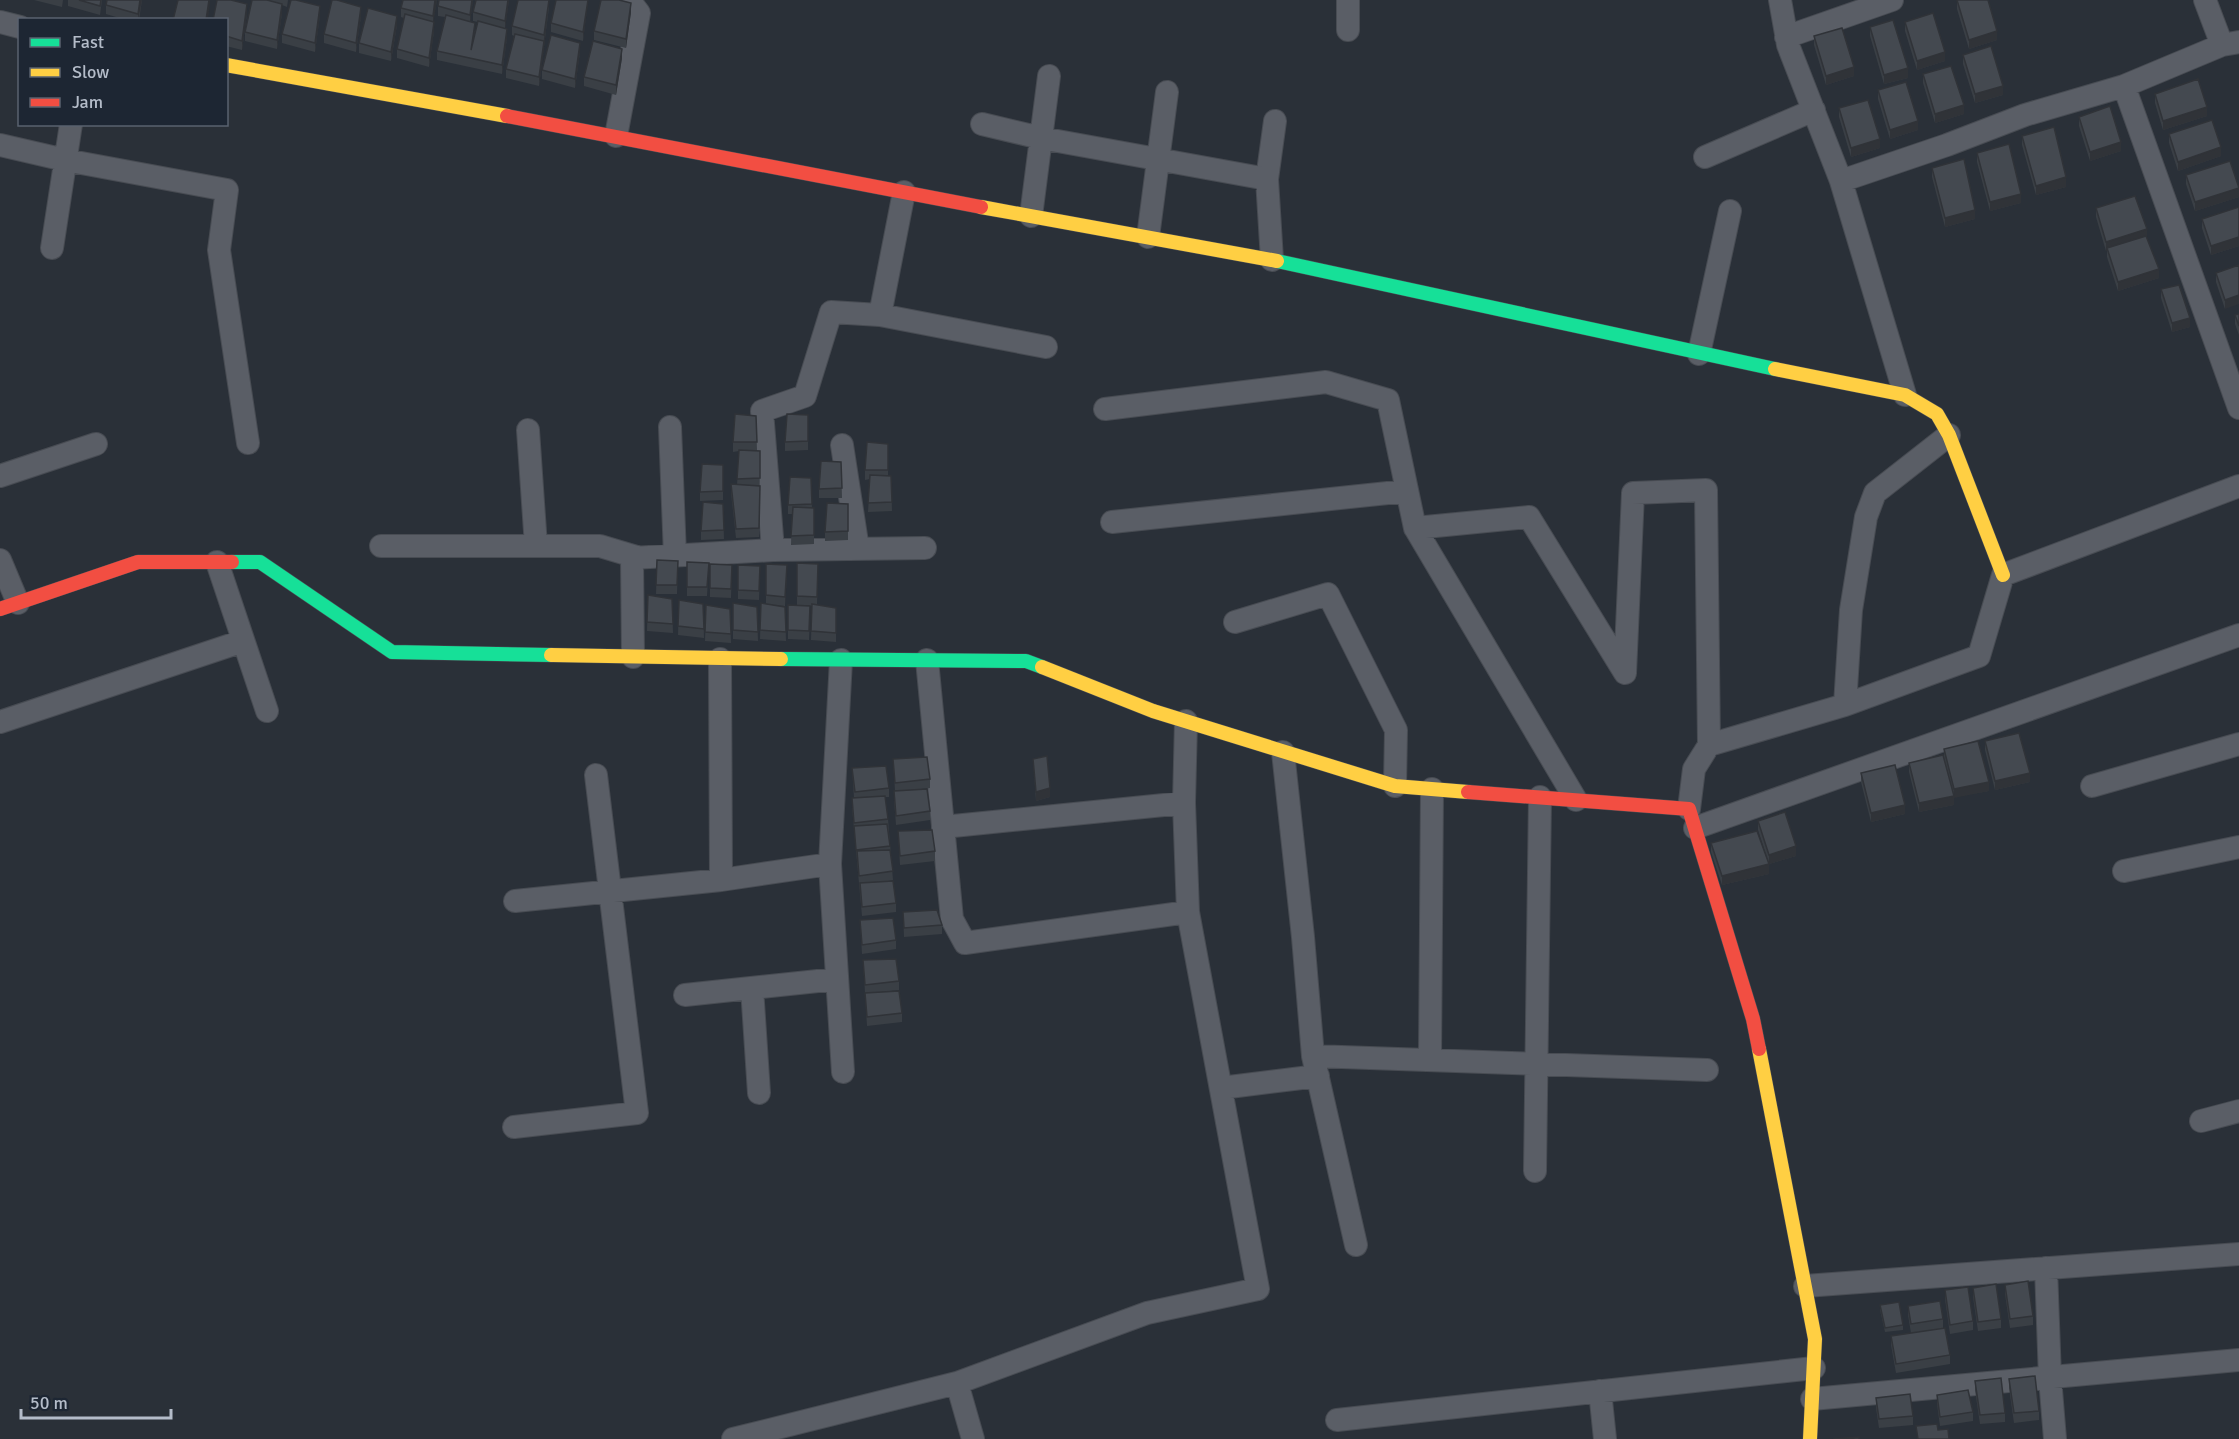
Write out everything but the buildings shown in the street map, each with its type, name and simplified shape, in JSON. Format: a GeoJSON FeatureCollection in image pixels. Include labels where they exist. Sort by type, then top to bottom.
{"type":"FeatureCollection","features":[{"type":"Feature","properties":{"kind":"street"},"geometry":{"type":"LineString","coordinates":[[616,136],[639,13],[628,0]]}},
{"type":"Feature","properties":{"kind":"street"},"geometry":{"type":"LineString","coordinates":[[1348,0],[1348,30]]}},
{"type":"Feature","properties":{"kind":"street"},"geometry":{"type":"LineString","coordinates":[[1780,0],[1786,37],[1841,181],[1905,394]]}},
{"type":"Feature","properties":{"kind":"street"},"geometry":{"type":"LineString","coordinates":[[1786,37],[1892,0]]}},
{"type":"Feature","properties":{"kind":"street"},"geometry":{"type":"LineString","coordinates":[[1841,181],[1947,145],[2025,115],[2124,86],[2230,44],[2205,0]]}},
{"type":"Feature","properties":{"kind":"street"},"geometry":{"type":"LineString","coordinates":[[0,22],[18,26]]}},
{"type":"Feature","properties":{"kind":"street"},"geometry":{"type":"LineString","coordinates":[[228,64],[1272,260],[1699,354],[1905,394],[1936,414],[1949,435],[2003,575],[1979,656],[1845,705],[1709,745]]}},
{"type":"Feature","properties":{"kind":"street"},"geometry":{"type":"LineString","coordinates":[[1031,216],[1049,76]]}},
{"type":"Feature","properties":{"kind":"street"},"geometry":{"type":"LineString","coordinates":[[2124,86],[2239,408]]}},
{"type":"Feature","properties":{"kind":"street"},"geometry":{"type":"LineString","coordinates":[[1148,237],[1167,92]]}},
{"type":"Feature","properties":{"kind":"street"},"geometry":{"type":"LineString","coordinates":[[1705,156],[1814,110]]}},
{"type":"Feature","properties":{"kind":"street"},"geometry":{"type":"LineString","coordinates":[[1272,260],[1267,179],[1275,121]]}},
{"type":"Feature","properties":{"kind":"street"},"geometry":{"type":"LineString","coordinates":[[982,124],[1041,138],[1267,179]]}},
{"type":"Feature","properties":{"kind":"street"},"geometry":{"type":"LineString","coordinates":[[52,248],[71,126]]}},
{"type":"Feature","properties":{"kind":"street"},"geometry":{"type":"LineString","coordinates":[[0,145],[65,160],[227,190],[219,250],[248,442]]}},
{"type":"Feature","properties":{"kind":"street"},"geometry":{"type":"LineString","coordinates":[[880,315],[904,192]]}},
{"type":"Feature","properties":{"kind":"street"},"geometry":{"type":"LineString","coordinates":[[1699,354],[1730,210]]}},
{"type":"Feature","properties":{"kind":"street"},"geometry":{"type":"LineString","coordinates":[[773,550],[762,411],[805,396],[831,312],[880,315],[1046,347]]}},
{"type":"Feature","properties":{"kind":"street"},"geometry":{"type":"LineString","coordinates":[[1105,409],[1326,382],[1388,400],[1414,528],[1576,800]]}},
{"type":"Feature","properties":{"kind":"street"},"geometry":{"type":"LineString","coordinates":[[670,427],[675,556]]}},
{"type":"Feature","properties":{"kind":"street"},"geometry":{"type":"LineString","coordinates":[[528,430],[536,546]]}},
{"type":"Feature","properties":{"kind":"street"},"geometry":{"type":"LineString","coordinates":[[1845,705],[1851,610],[1866,517],[1875,493],[1949,435]]}},
{"type":"Feature","properties":{"kind":"street"},"geometry":{"type":"LineString","coordinates":[[0,476],[96,444]]}},
{"type":"Feature","properties":{"kind":"street"},"geometry":{"type":"LineString","coordinates":[[842,445],[858,549]]}},
{"type":"Feature","properties":{"kind":"street"},"geometry":{"type":"LineString","coordinates":[[2003,575],[2239,486]]}},
{"type":"Feature","properties":{"kind":"street"},"geometry":{"type":"LineString","coordinates":[[1414,528],[1529,517],[1625,673],[1633,493],[1706,490],[1709,745],[1694,769],[1692,819],[1753,1020],[1815,1339],[1810,1439]]}},
{"type":"Feature","properties":{"kind":"street"},"geometry":{"type":"LineString","coordinates":[[1112,522],[1407,491]]}},
{"type":"Feature","properties":{"kind":"street"},"geometry":{"type":"LineString","coordinates":[[381,546],[600,546],[640,558]]}},
{"type":"Feature","properties":{"kind":"street"},"geometry":{"type":"LineString","coordinates":[[633,657],[632,558],[773,550],[925,548]]}},
{"type":"Feature","properties":{"kind":"street"},"geometry":{"type":"LineString","coordinates":[[0,560],[9,606],[138,562],[260,562],[392,652],[720,659],[1026,661],[1152,711],[1395,786],[1576,800],[1692,819],[2239,635]]}},
{"type":"Feature","properties":{"kind":"street"},"geometry":{"type":"LineString","coordinates":[[217,562],[267,711]]}},
{"type":"Feature","properties":{"kind":"street"},"geometry":{"type":"LineString","coordinates":[[1235,622],[1328,594],[1396,730],[1395,786]]}},
{"type":"Feature","properties":{"kind":"street"},"geometry":{"type":"LineString","coordinates":[[0,722],[243,641]]}},
{"type":"Feature","properties":{"kind":"street"},"geometry":{"type":"LineString","coordinates":[[720,659],[721,880]]}},
{"type":"Feature","properties":{"kind":"street"},"geometry":{"type":"LineString","coordinates":[[841,660],[830,864],[843,1072]]}},
{"type":"Feature","properties":{"kind":"street"},"geometry":{"type":"LineString","coordinates":[[927,660],[952,920],[965,943],[1188,912]]}},
{"type":"Feature","properties":{"kind":"street"},"geometry":{"type":"LineString","coordinates":[[733,1439],[957,1383],[1147,1313],[1258,1289],[1188,912],[1184,803],[1186,722]]}},
{"type":"Feature","properties":{"kind":"street"},"geometry":{"type":"LineString","coordinates":[[2092,786],[2239,744]]}},
{"type":"Feature","properties":{"kind":"street"},"geometry":{"type":"LineString","coordinates":[[1283,752],[1315,1066],[1356,1245]]}},
{"type":"Feature","properties":{"kind":"street"},"geometry":{"type":"LineString","coordinates":[[514,1127],[637,1113],[596,775]]}},
{"type":"Feature","properties":{"kind":"street"},"geometry":{"type":"LineString","coordinates":[[1430,1060],[1432,789]]}},
{"type":"Feature","properties":{"kind":"street"},"geometry":{"type":"LineString","coordinates":[[1535,1171],[1540,797]]}},
{"type":"Feature","properties":{"kind":"street"},"geometry":{"type":"LineString","coordinates":[[943,827],[1184,803]]}},
{"type":"Feature","properties":{"kind":"street"},"geometry":{"type":"LineString","coordinates":[[2124,871],[2239,847]]}},
{"type":"Feature","properties":{"kind":"street"},"geometry":{"type":"LineString","coordinates":[[515,901],[721,880],[830,864]]}},
{"type":"Feature","properties":{"kind":"street"},"geometry":{"type":"LineString","coordinates":[[685,995],[837,979]]}},
{"type":"Feature","properties":{"kind":"street"},"geometry":{"type":"LineString","coordinates":[[752,988],[759,1093]]}},
{"type":"Feature","properties":{"kind":"street"},"geometry":{"type":"LineString","coordinates":[[1221,1088],[1315,1066],[1430,1060],[1707,1070]]}},
{"type":"Feature","properties":{"kind":"street"},"geometry":{"type":"LineString","coordinates":[[2201,1121],[2239,1111]]}},
{"type":"Feature","properties":{"kind":"street"},"geometry":{"type":"LineString","coordinates":[[1805,1287],[2239,1254]]}},
{"type":"Feature","properties":{"kind":"street"},"geometry":{"type":"LineString","coordinates":[[2046,1268],[2055,1439]]}},
{"type":"Feature","properties":{"kind":"street"},"geometry":{"type":"LineString","coordinates":[[1812,1400],[2239,1360]]}},
{"type":"Feature","properties":{"kind":"street"},"geometry":{"type":"LineString","coordinates":[[1336,1420],[1814,1368]]}},
{"type":"Feature","properties":{"kind":"street"},"geometry":{"type":"LineString","coordinates":[[957,1383],[973,1439]]}},
{"type":"Feature","properties":{"kind":"street"},"geometry":{"type":"LineString","coordinates":[[1600,1391],[1605,1439]]}},
{"type":"Feature","properties":{"kind":"traffic: fast"},"geometry":{"type":"LineString","coordinates":[[1277,261],[1775,369]]}},
{"type":"Feature","properties":{"kind":"traffic: fast"},"geometry":{"type":"LineString","coordinates":[[232,562],[260,562],[392,652],[551,655]]}},
{"type":"Feature","properties":{"kind":"traffic: fast"},"geometry":{"type":"LineString","coordinates":[[781,659],[1026,661],[1042,667]]}},
{"type":"Feature","properties":{"kind":"traffic: slow"},"geometry":{"type":"LineString","coordinates":[[228,65],[507,116]]}},
{"type":"Feature","properties":{"kind":"traffic: slow"},"geometry":{"type":"LineString","coordinates":[[981,207],[1277,261]]}},
{"type":"Feature","properties":{"kind":"traffic: slow"},"geometry":{"type":"LineString","coordinates":[[1775,369],[1905,395],[1937,414],[1949,435],[2003,575]]}},
{"type":"Feature","properties":{"kind":"traffic: slow"},"geometry":{"type":"LineString","coordinates":[[551,655],[781,659]]}},
{"type":"Feature","properties":{"kind":"traffic: slow"},"geometry":{"type":"LineString","coordinates":[[1042,667],[1153,711],[1395,786],[1468,792]]}},
{"type":"Feature","properties":{"kind":"traffic: slow"},"geometry":{"type":"LineString","coordinates":[[1759,1049],[1815,1339],[1810,1439]]}},
{"type":"Feature","properties":{"kind":"traffic: jam"},"geometry":{"type":"LineString","coordinates":[[507,116],[981,207]]}},
{"type":"Feature","properties":{"kind":"traffic: jam"},"geometry":{"type":"LineString","coordinates":[[0,609],[138,562],[232,562]]}},
{"type":"Feature","properties":{"kind":"traffic: jam"},"geometry":{"type":"LineString","coordinates":[[1468,792],[1689,809],[1753,1019],[1759,1049]]}}]}
